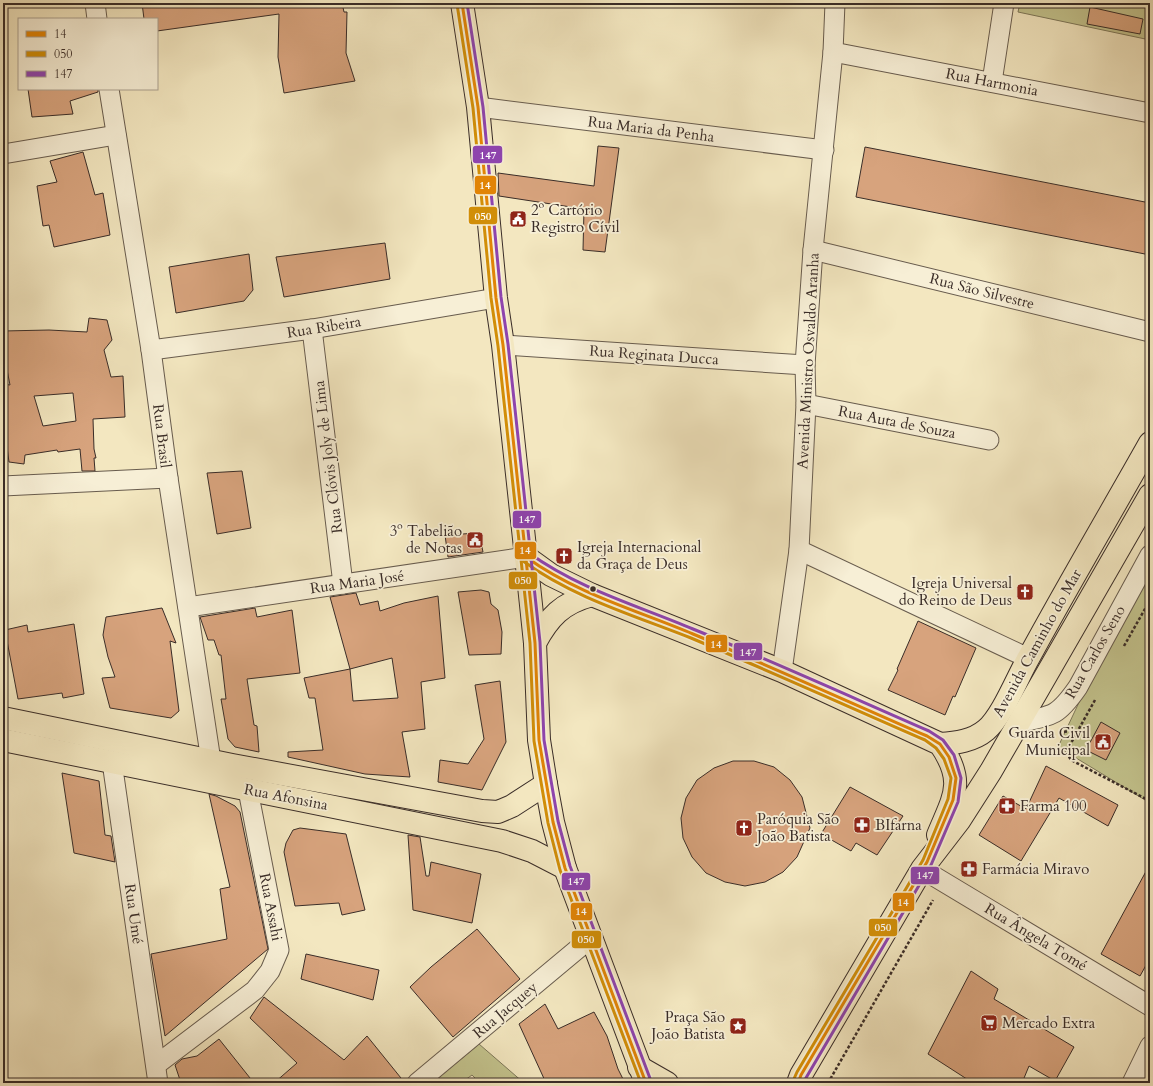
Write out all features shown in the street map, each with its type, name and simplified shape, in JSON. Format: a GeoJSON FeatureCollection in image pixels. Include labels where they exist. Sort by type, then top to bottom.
{"type":"FeatureCollection","features":[{"type":"Feature","properties":{"kind":"main road"},"geometry":{"type":"LineString","coordinates":[[462,3],[478,107],[496,298],[503,345],[535,643],[539,740],[553,822],[565,868],[643,1075],[667,1083]]}},
{"type":"Feature","properties":{"kind":"main road","name":"Avenida Caminho do Mar"},"geometry":{"type":"LineString","coordinates":[[940,744],[957,743],[969,739],[986,730],[996,720],[1028,658],[1150,443]]}},
{"type":"Feature","properties":{"kind":"main road","name":"Avenida Caminho do Mar"},"geometry":{"type":"LineString","coordinates":[[924,865],[959,821],[1019,722],[1150,495]]}},
{"type":"Feature","properties":{"kind":"main road"},"geometry":{"type":"LineString","coordinates":[[526,557],[551,575],[592,595],[782,671],[940,744]]}},
{"type":"Feature","properties":{"kind":"main road"},"geometry":{"type":"LineString","coordinates":[[535,643],[543,628],[564,606],[576,599],[592,595]]}},
{"type":"Feature","properties":{"kind":"main road","name":"Rua Afonsina"},"geometry":{"type":"LineString","coordinates":[[3,718],[211,761],[482,811],[498,812],[512,806],[546,784]]}},
{"type":"Feature","properties":{"kind":"main road","name":"Rua Afonsina"},"geometry":{"type":"LineString","coordinates":[[3,740],[502,841],[532,851],[565,868]]}},
{"type":"Feature","properties":{"kind":"main road","name":"Avenida Caminho do Mar"},"geometry":{"type":"LineString","coordinates":[[796,1080],[924,865],[953,800],[956,778],[949,757],[940,744]]}},
{"type":"Feature","properties":{"kind":"street"},"geometry":{"type":"LineString","coordinates":[[95,3],[97,18]]}},
{"type":"Feature","properties":{"kind":"street","name":"Avenida Ministro Osvaldo Aranha"},"geometry":{"type":"LineString","coordinates":[[782,671],[799,550],[806,404],[805,365],[813,250],[833,52],[835,3]]}},
{"type":"Feature","properties":{"kind":"street"},"geometry":{"type":"LineString","coordinates":[[992,82],[1004,3]]}},
{"type":"Feature","properties":{"kind":"street","name":"Rua Harmonia"},"geometry":{"type":"LineString","coordinates":[[833,52],[1150,113]]}},
{"type":"Feature","properties":{"kind":"street","name":"Rua Brasil"},"geometry":{"type":"LineString","coordinates":[[108,90],[151,350],[168,478],[214,783]]}},
{"type":"Feature","properties":{"kind":"street","name":"Rua Maria da Penha"},"geometry":{"type":"LineString","coordinates":[[478,107],[824,150]]}},
{"type":"Feature","properties":{"kind":"street"},"geometry":{"type":"LineString","coordinates":[[3,154],[116,135]]}},
{"type":"Feature","properties":{"kind":"street","name":"Rua São Silvestre"},"geometry":{"type":"LineString","coordinates":[[813,250],[1150,332]]}},
{"type":"Feature","properties":{"kind":"street","name":"Rua Ribeira"},"geometry":{"type":"LineString","coordinates":[[151,350],[312,329],[496,298]]}},
{"type":"Feature","properties":{"kind":"street","name":"Rua Clóvis Joly de Lima"},"geometry":{"type":"LineString","coordinates":[[312,329],[343,584]]}},
{"type":"Feature","properties":{"kind":"street","name":"Rua Reginata Ducca"},"geometry":{"type":"LineString","coordinates":[[503,345],[805,365]]}},
{"type":"Feature","properties":{"kind":"street","name":"Rua Auta de Souza"},"geometry":{"type":"LineString","coordinates":[[806,404],[989,440]]}},
{"type":"Feature","properties":{"kind":"street"},"geometry":{"type":"LineString","coordinates":[[3,486],[168,478]]}},
{"type":"Feature","properties":{"kind":"street"},"geometry":{"type":"LineString","coordinates":[[799,550],[1028,658]]}},
{"type":"Feature","properties":{"kind":"street","name":"Rua Carlos Seno"},"geometry":{"type":"LineString","coordinates":[[1019,722],[1045,718],[1056,713],[1065,705],[1078,687],[1150,555]]}},
{"type":"Feature","properties":{"kind":"street","name":"Rua Maria José"},"geometry":{"type":"LineString","coordinates":[[188,607],[526,557]]}},
{"type":"Feature","properties":{"kind":"street","name":"Rua Umé"},"geometry":{"type":"LineString","coordinates":[[112,762],[157,1074]]}},
{"type":"Feature","properties":{"kind":"street","name":"Rua Assahi"},"geometry":{"type":"LineString","coordinates":[[157,1074],[255,990],[270,971],[279,950],[248,790]]}},
{"type":"Feature","properties":{"kind":"street","name":"Rua Ângela Tomé"},"geometry":{"type":"LineString","coordinates":[[924,865],[1150,1006]]}},
{"type":"Feature","properties":{"kind":"street","name":"Rua Jacquey"},"geometry":{"type":"LineString","coordinates":[[417,1083],[592,938]]}},
{"type":"Feature","properties":{"kind":"street"},"geometry":{"type":"LineString","coordinates":[[1132,1083],[1150,1046]]}},
{"type":"Feature","properties":{"kind":"path"},"geometry":{"type":"LineString","coordinates":[[1123,648],[1150,600]]}},
{"type":"Feature","properties":{"kind":"path"},"geometry":{"type":"LineString","coordinates":[[1096,696],[1066,752],[1071,760],[1150,801]]}},
{"type":"Feature","properties":{"kind":"path"},"geometry":{"type":"LineString","coordinates":[[828,1083],[933,900]]}},
{"type":"Feature","properties":{"kind":"green space"},"geometry":{"type":"Polygon","coordinates":[[[1020,3],[1150,3],[1150,40],[1018,12],[1020,3]]]}},
{"type":"Feature","properties":{"kind":"green space"},"geometry":{"type":"Polygon","coordinates":[[[1150,555],[1150,803],[1058,747],[1140,573],[1150,555]]]}},
{"type":"Feature","properties":{"kind":"green space"},"geometry":{"type":"Polygon","coordinates":[[[479,1044],[524,1083],[480,1083],[472,1075],[461,1083],[432,1083],[479,1044]]]}},
{"type":"Feature","properties":{"kind":"building"},"geometry":{"type":"Polygon","coordinates":[[[142,3],[342,3],[344,12],[347,12],[346,53],[355,81],[284,93],[278,57],[279,14],[158,31],[158,18],[144,18],[142,3]]]}},
{"type":"Feature","properties":{"kind":"building"},"geometry":{"type":"Polygon","coordinates":[[[1090,7],[1143,19],[1140,34],[1087,24],[1090,7]]]}},
{"type":"Feature","properties":{"kind":"building"},"geometry":{"type":"Polygon","coordinates":[[[28,90],[98,90],[98,92],[70,101],[73,114],[32,117],[28,90]]]}},
{"type":"Feature","properties":{"kind":"building"},"geometry":{"type":"Polygon","coordinates":[[[598,146],[619,148],[605,252],[583,250],[584,209],[499,196],[498,173],[594,186],[598,146]]]}},
{"type":"Feature","properties":{"kind":"building"},"geometry":{"type":"Polygon","coordinates":[[[865,147],[1150,203],[1150,255],[856,197],[865,147]]]}},
{"type":"Feature","properties":{"kind":"building"},"geometry":{"type":"Polygon","coordinates":[[[83,152],[95,195],[103,193],[110,235],[54,247],[49,225],[43,226],[37,186],[57,182],[50,161],[83,152]]]}},
{"type":"Feature","properties":{"kind":"building"},"geometry":{"type":"Polygon","coordinates":[[[385,243],[390,279],[284,297],[276,257],[385,243]]]}},
{"type":"Feature","properties":{"kind":"building"},"geometry":{"type":"Polygon","coordinates":[[[249,254],[253,290],[244,301],[176,313],[169,267],[249,254]]]}},
{"type":"Feature","properties":{"kind":"building"},"geometry":{"type":"Polygon","coordinates":[[[89,318],[107,320],[112,340],[104,350],[111,377],[123,376],[125,417],[93,419],[94,449],[96,458],[94,458],[95,471],[82,471],[80,449],[58,452],[57,450],[25,455],[24,464],[9,462],[3,417],[3,384],[10,385],[3,349],[3,331],[49,330],[87,332],[89,318]],[[73,393],[34,396],[43,426],[76,421],[73,393]]]}},
{"type":"Feature","properties":{"kind":"building"},"geometry":{"type":"Polygon","coordinates":[[[242,471],[251,528],[217,534],[207,473],[242,471]]]}},
{"type":"Feature","properties":{"kind":"building"},"geometry":{"type":"Polygon","coordinates":[[[479,533],[483,552],[448,557],[445,535],[479,533]]]}},
{"type":"Feature","properties":{"kind":"building"},"geometry":{"type":"Polygon","coordinates":[[[481,590],[489,592],[491,604],[498,610],[502,632],[501,654],[469,655],[458,592],[481,590]]]}},
{"type":"Feature","properties":{"kind":"building"},"geometry":{"type":"Polygon","coordinates":[[[356,593],[360,605],[378,601],[380,611],[404,603],[438,596],[445,678],[421,682],[425,729],[402,732],[410,777],[365,774],[288,757],[288,752],[323,750],[315,698],[309,698],[304,678],[350,669],[330,597],[356,593]],[[392,658],[350,669],[353,701],[398,698],[392,658]]]}},
{"type":"Feature","properties":{"kind":"building"},"geometry":{"type":"Polygon","coordinates":[[[162,608],[176,643],[170,641],[179,711],[171,718],[110,708],[102,678],[115,677],[108,657],[103,635],[106,617],[162,608]]]}},
{"type":"Feature","properties":{"kind":"building"},"geometry":{"type":"Polygon","coordinates":[[[255,608],[257,617],[292,610],[300,673],[247,679],[254,725],[257,726],[259,752],[235,747],[228,739],[221,699],[226,699],[221,655],[219,655],[214,640],[208,640],[200,617],[255,608]]]}},
{"type":"Feature","properties":{"kind":"building"},"geometry":{"type":"Polygon","coordinates":[[[918,621],[976,648],[955,697],[953,696],[945,715],[888,690],[918,621]]]}},
{"type":"Feature","properties":{"kind":"building"},"geometry":{"type":"Polygon","coordinates":[[[74,624],[84,694],[63,698],[62,693],[18,699],[5,630],[27,625],[28,632],[74,624]]]}},
{"type":"Feature","properties":{"kind":"building"},"geometry":{"type":"Polygon","coordinates":[[[500,681],[506,742],[482,790],[438,782],[440,760],[468,764],[484,739],[475,685],[500,681]]]}},
{"type":"Feature","properties":{"kind":"building","name":"Guarda Civil Municipal"},"geometry":{"type":"Polygon","coordinates":[[[1101,722],[1120,733],[1106,760],[1086,750],[1101,722]]]}},
{"type":"Feature","properties":{"kind":"building","name":"Paróquia São João Batista"},"geometry":{"type":"Polygon","coordinates":[[[733,761],[754,761],[774,767],[790,780],[802,797],[810,828],[797,857],[783,872],[765,882],[745,886],[725,882],[706,873],[692,857],[683,838],[681,818],[686,798],[697,780],[714,768],[733,761]]]}},
{"type":"Feature","properties":{"kind":"building"},"geometry":{"type":"Polygon","coordinates":[[[1046,766],[1118,805],[1108,826],[1059,798],[1021,861],[979,835],[1003,796],[1026,809],[1046,766]]]}},
{"type":"Feature","properties":{"kind":"building"},"geometry":{"type":"Polygon","coordinates":[[[62,773],[99,781],[105,835],[111,836],[115,862],[74,853],[62,773]]]}},
{"type":"Feature","properties":{"kind":"building","name":"BIfarna"},"geometry":{"type":"Polygon","coordinates":[[[850,787],[903,816],[877,855],[856,843],[851,851],[821,834],[850,787]]]}},
{"type":"Feature","properties":{"kind":"building"},"geometry":{"type":"Polygon","coordinates":[[[209,794],[235,806],[240,812],[268,949],[165,1036],[151,954],[227,939],[220,889],[230,887],[209,794]]]}},
{"type":"Feature","properties":{"kind":"building"},"geometry":{"type":"Polygon","coordinates":[[[300,828],[346,834],[365,910],[342,915],[339,903],[295,906],[284,852],[286,843],[293,830],[300,828]]]}},
{"type":"Feature","properties":{"kind":"building"},"geometry":{"type":"Polygon","coordinates":[[[408,835],[420,837],[426,876],[429,876],[431,862],[481,874],[472,923],[413,910],[408,835]]]}},
{"type":"Feature","properties":{"kind":"building"},"geometry":{"type":"Polygon","coordinates":[[[1150,864],[1150,958],[1140,976],[1101,954],[1150,864]]]}},
{"type":"Feature","properties":{"kind":"building"},"geometry":{"type":"Polygon","coordinates":[[[477,929],[520,979],[453,1037],[410,987],[431,967],[477,929]]]}},
{"type":"Feature","properties":{"kind":"building"},"geometry":{"type":"Polygon","coordinates":[[[306,954],[379,970],[373,1000],[301,979],[306,954]]]}},
{"type":"Feature","properties":{"kind":"building","name":"Mercado Extra"},"geometry":{"type":"Polygon","coordinates":[[[971,971],[998,989],[994,999],[1074,1047],[1055,1081],[1029,1066],[1022,1083],[973,1083],[928,1054],[971,971]]]}},
{"type":"Feature","properties":{"kind":"building"},"geometry":{"type":"Polygon","coordinates":[[[264,997],[344,1060],[367,1036],[405,1083],[274,1083],[297,1063],[250,1018],[264,997]]]}},
{"type":"Feature","properties":{"kind":"building"},"geometry":{"type":"Polygon","coordinates":[[[545,1004],[558,1029],[594,1012],[607,1036],[618,1069],[625,1083],[546,1083],[519,1024],[545,1004]]]}},
{"type":"Feature","properties":{"kind":"building"},"geometry":{"type":"Polygon","coordinates":[[[219,1039],[254,1083],[181,1083],[175,1065],[182,1059],[197,1056],[219,1039]]]}},
{"type":"Feature","properties":{"kind":"transit line","name":"14"},"geometry":{"type":"LineString","coordinates":[[462,3],[478,107],[496,298],[503,345],[535,643],[539,740],[553,822],[565,868],[646,1083]]}},
{"type":"Feature","properties":{"kind":"transit line","name":"147"},"geometry":{"type":"LineString","coordinates":[[467,3],[483,107],[501,297],[508,344],[540,642],[544,740],[558,821],[570,866],[651,1081]]}},
{"type":"Feature","properties":{"kind":"transit line","name":"050"},"geometry":{"type":"LineString","coordinates":[[457,4],[473,108],[491,298],[498,346],[530,643],[534,741],[548,823],[560,870],[641,1083]]}},
{"type":"Feature","properties":{"kind":"transit line","name":"147"},"geometry":{"type":"LineString","coordinates":[[529,553],[568,577],[608,596],[672,620],[929,731],[943,740],[954,755],[961,778],[958,802],[931,865],[803,1083]]}},
{"type":"Feature","properties":{"kind":"transit line","name":"14"},"geometry":{"type":"LineString","coordinates":[[526,557],[545,570],[586,591],[723,646],[927,736],[940,744],[949,757],[956,778],[953,800],[927,862],[801,1075],[798,1083]]}},
{"type":"Feature","properties":{"kind":"transit line","name":"050"},"geometry":{"type":"LineString","coordinates":[[523,561],[542,574],[583,596],[691,638],[925,740],[936,748],[944,759],[951,778],[948,799],[923,860],[793,1081]]}},
{"type":"Feature","properties":{"kind":"place","name":"2º Cartório Registro Cívil"},"geometry":{"type":"Point","coordinates":[518,219]}},
{"type":"Feature","properties":{"kind":"place","name":"3º Tabelião de Notas"},"geometry":{"type":"Point","coordinates":[475,540]}},
{"type":"Feature","properties":{"kind":"place","name":"Igreja Internacional da Graça de Deus"},"geometry":{"type":"Point","coordinates":[564,556]}},
{"type":"Feature","properties":{"kind":"place","name":"Igreja Universal do Reino de Deus"},"geometry":{"type":"Point","coordinates":[1025,592]}},
{"type":"Feature","properties":{"kind":"place","name":"Guarda Civil Municipal"},"geometry":{"type":"Point","coordinates":[1103,742]}},
{"type":"Feature","properties":{"kind":"place","name":"Farma 100"},"geometry":{"type":"Point","coordinates":[1007,806]}},
{"type":"Feature","properties":{"kind":"place","name":"BIfarna"},"geometry":{"type":"Point","coordinates":[862,825]}},
{"type":"Feature","properties":{"kind":"place","name":"Paróquia São João Batista"},"geometry":{"type":"Point","coordinates":[744,828]}},
{"type":"Feature","properties":{"kind":"place","name":"Farmácia Miravo"},"geometry":{"type":"Point","coordinates":[969,869]}},
{"type":"Feature","properties":{"kind":"place","name":"Mercado Extra"},"geometry":{"type":"Point","coordinates":[989,1023]}},
{"type":"Feature","properties":{"kind":"place","name":"Praça São João Batista"},"geometry":{"type":"Point","coordinates":[738,1026]}}]}
